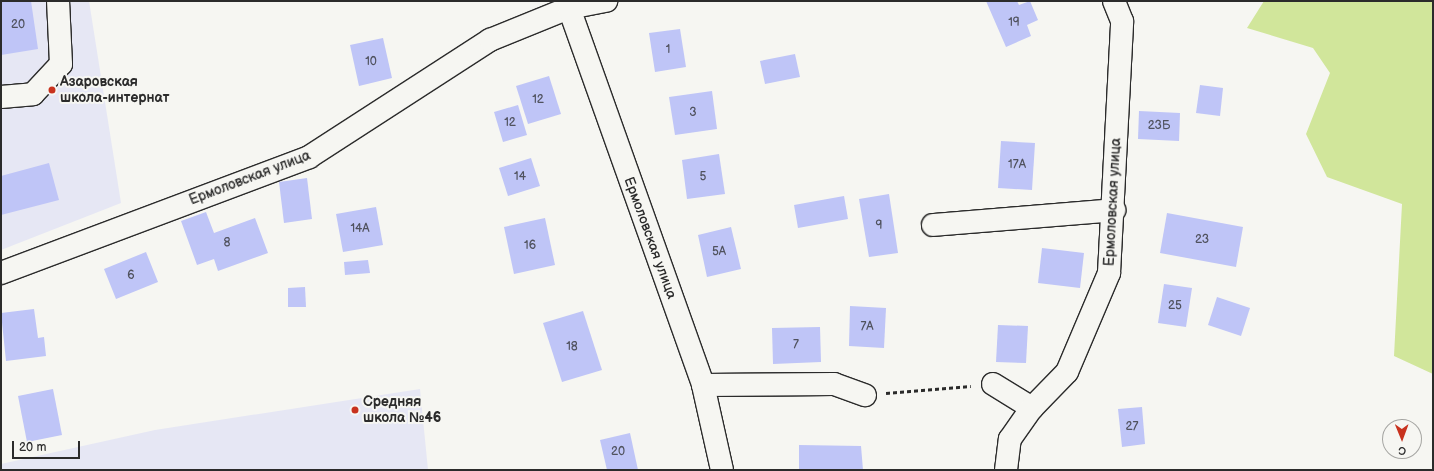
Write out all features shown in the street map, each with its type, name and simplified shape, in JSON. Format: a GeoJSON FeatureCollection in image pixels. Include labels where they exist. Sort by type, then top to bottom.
{"type":"FeatureCollection","features":[{"type":"Feature","properties":{"kind":"street"},"geometry":{"type":"LineString","coordinates":[[1,98],[33,94],[61,64],[58,1]]}},
{"type":"Feature","properties":{"kind":"street","name":"Ермоловская улица"},"geometry":{"type":"LineString","coordinates":[[1,273],[310,157],[490,40],[568,5],[606,1]]}},
{"type":"Feature","properties":{"kind":"street","name":"Ермоловская улица"},"geometry":{"type":"LineString","coordinates":[[1006,470],[1010,439],[1032,408],[1067,372],[1109,273],[1114,210],[1122,21],[1114,1]]}},
{"type":"Feature","properties":{"kind":"street","name":"Ермоловская улица"},"geometry":{"type":"LineString","coordinates":[[568,5],[703,385],[722,470]]}},
{"type":"Feature","properties":{"kind":"street"},"geometry":{"type":"LineString","coordinates":[[933,225],[1114,210]]}},
{"type":"Feature","properties":{"kind":"street"},"geometry":{"type":"LineString","coordinates":[[703,385],[834,384],[865,395]]}},
{"type":"Feature","properties":{"kind":"street"},"geometry":{"type":"LineString","coordinates":[[993,384],[1032,408]]}},
{"type":"Feature","properties":{"kind":"path"},"geometry":{"type":"LineString","coordinates":[[865,395],[993,384]]}},
{"type":"Feature","properties":{"kind":"shaded area","name":"Азаровская школа-интернат"},"geometry":{"type":"Polygon","coordinates":[[[1,1],[89,1],[121,203],[1,250],[1,1]]]}},
{"type":"Feature","properties":{"kind":"shaded area","name":"Средняя школа №46"},"geometry":{"type":"Polygon","coordinates":[[[420,389],[428,470],[1,470],[1,464],[155,430],[420,389]]]}},
{"type":"Feature","properties":{"kind":"green space"},"geometry":{"type":"Polygon","coordinates":[[[1264,1],[1433,1],[1433,374],[1394,356],[1402,204],[1327,177],[1306,134],[1330,73],[1313,48],[1247,28],[1264,1]]]}},
{"type":"Feature","properties":{"kind":"building"},"geometry":{"type":"Polygon","coordinates":[[[1,1],[31,1],[38,49],[1,55],[1,1]]]}},
{"type":"Feature","properties":{"kind":"building"},"geometry":{"type":"Polygon","coordinates":[[[986,1],[1017,1],[1019,5],[1030,1],[1038,20],[1027,25],[1031,36],[1006,47],[986,1]]]}},
{"type":"Feature","properties":{"kind":"building"},"geometry":{"type":"Polygon","coordinates":[[[680,29],[686,67],[655,72],[649,33],[680,29]]]}},
{"type":"Feature","properties":{"kind":"building"},"geometry":{"type":"Polygon","coordinates":[[[383,38],[392,78],[359,86],[350,45],[383,38]]]}},
{"type":"Feature","properties":{"kind":"building"},"geometry":{"type":"Polygon","coordinates":[[[795,54],[800,77],[765,84],[760,61],[795,54]]]}},
{"type":"Feature","properties":{"kind":"building"},"geometry":{"type":"Polygon","coordinates":[[[549,76],[561,114],[528,124],[516,86],[549,76]]]}},
{"type":"Feature","properties":{"kind":"building"},"geometry":{"type":"Polygon","coordinates":[[[1200,85],[1223,88],[1220,116],[1196,113],[1200,85]]]}},
{"type":"Feature","properties":{"kind":"building"},"geometry":{"type":"Polygon","coordinates":[[[712,91],[717,129],[675,135],[669,97],[712,91]]]}},
{"type":"Feature","properties":{"kind":"building"},"geometry":{"type":"Polygon","coordinates":[[[518,105],[527,135],[503,142],[494,112],[518,105]]]}},
{"type":"Feature","properties":{"kind":"building"},"geometry":{"type":"Polygon","coordinates":[[[1139,111],[1180,113],[1179,141],[1138,139],[1139,111]]]}},
{"type":"Feature","properties":{"kind":"building"},"geometry":{"type":"Polygon","coordinates":[[[1001,141],[1035,143],[1032,190],[998,188],[1001,141]]]}},
{"type":"Feature","properties":{"kind":"building"},"geometry":{"type":"Polygon","coordinates":[[[719,154],[725,194],[687,199],[682,160],[719,154]]]}},
{"type":"Feature","properties":{"kind":"building"},"geometry":{"type":"Polygon","coordinates":[[[531,158],[540,186],[508,196],[499,168],[531,158]]]}},
{"type":"Feature","properties":{"kind":"building"},"geometry":{"type":"Polygon","coordinates":[[[49,163],[59,200],[1,215],[1,176],[49,163]]]}},
{"type":"Feature","properties":{"kind":"building"},"geometry":{"type":"Polygon","coordinates":[[[307,178],[312,219],[284,223],[279,182],[307,178]]]}},
{"type":"Feature","properties":{"kind":"building"},"geometry":{"type":"Polygon","coordinates":[[[889,194],[898,253],[869,257],[859,199],[889,194]]]}},
{"type":"Feature","properties":{"kind":"building"},"geometry":{"type":"Polygon","coordinates":[[[844,196],[848,219],[798,228],[794,205],[844,196]]]}},
{"type":"Feature","properties":{"kind":"building"},"geometry":{"type":"Polygon","coordinates":[[[376,207],[383,245],[343,252],[336,214],[376,207]]]}},
{"type":"Feature","properties":{"kind":"building"},"geometry":{"type":"Polygon","coordinates":[[[206,212],[214,233],[255,218],[268,253],[218,271],[214,259],[197,265],[181,221],[206,212]]]}},
{"type":"Feature","properties":{"kind":"building"},"geometry":{"type":"Polygon","coordinates":[[[1167,213],[1243,227],[1236,267],[1160,253],[1167,213]]]}},
{"type":"Feature","properties":{"kind":"building"},"geometry":{"type":"Polygon","coordinates":[[[545,218],[555,265],[514,274],[504,227],[545,218]]]}},
{"type":"Feature","properties":{"kind":"building"},"geometry":{"type":"Polygon","coordinates":[[[731,227],[741,269],[707,277],[698,235],[731,227]]]}},
{"type":"Feature","properties":{"kind":"building"},"geometry":{"type":"Polygon","coordinates":[[[1042,248],[1084,253],[1080,288],[1038,283],[1042,248]]]}},
{"type":"Feature","properties":{"kind":"building"},"geometry":{"type":"Polygon","coordinates":[[[146,252],[158,282],[116,299],[104,269],[146,252]]]}},
{"type":"Feature","properties":{"kind":"building"},"geometry":{"type":"Polygon","coordinates":[[[368,260],[370,273],[345,275],[344,262],[368,260]]]}},
{"type":"Feature","properties":{"kind":"building"},"geometry":{"type":"Polygon","coordinates":[[[1164,284],[1192,288],[1186,327],[1158,323],[1164,284]]]}},
{"type":"Feature","properties":{"kind":"building"},"geometry":{"type":"Polygon","coordinates":[[[305,287],[306,307],[288,307],[288,288],[305,287]]]}},
{"type":"Feature","properties":{"kind":"building"},"geometry":{"type":"Polygon","coordinates":[[[1217,297],[1250,308],[1241,336],[1208,325],[1217,297]]]}},
{"type":"Feature","properties":{"kind":"building"},"geometry":{"type":"Polygon","coordinates":[[[850,306],[886,308],[884,348],[849,346],[850,306]]]}},
{"type":"Feature","properties":{"kind":"building"},"geometry":{"type":"Polygon","coordinates":[[[34,309],[38,338],[44,337],[46,356],[6,361],[1,313],[34,309]]]}},
{"type":"Feature","properties":{"kind":"building"},"geometry":{"type":"Polygon","coordinates":[[[583,311],[602,370],[562,382],[543,323],[583,311]]]}},
{"type":"Feature","properties":{"kind":"building"},"geometry":{"type":"Polygon","coordinates":[[[998,325],[1028,326],[1026,363],[996,362],[998,325]]]}},
{"type":"Feature","properties":{"kind":"building"},"geometry":{"type":"Polygon","coordinates":[[[820,327],[821,362],[773,364],[772,328],[820,327]]]}},
{"type":"Feature","properties":{"kind":"building"},"geometry":{"type":"Polygon","coordinates":[[[53,389],[62,435],[27,442],[18,396],[53,389]]]}},
{"type":"Feature","properties":{"kind":"building"},"geometry":{"type":"Polygon","coordinates":[[[1142,407],[1145,444],[1122,447],[1118,409],[1142,407]]]}},
{"type":"Feature","properties":{"kind":"building"},"geometry":{"type":"Polygon","coordinates":[[[630,433],[638,470],[607,470],[600,440],[630,433]]]}},
{"type":"Feature","properties":{"kind":"building"},"geometry":{"type":"Polygon","coordinates":[[[799,445],[861,446],[863,470],[799,470],[799,445]]]}},
{"type":"Feature","properties":{"kind":"place","name":"Азаровская школа-интернат"},"geometry":{"type":"Point","coordinates":[52,90]}},
{"type":"Feature","properties":{"kind":"place","name":"Средняя школа №46"},"geometry":{"type":"Point","coordinates":[355,410]}}]}
